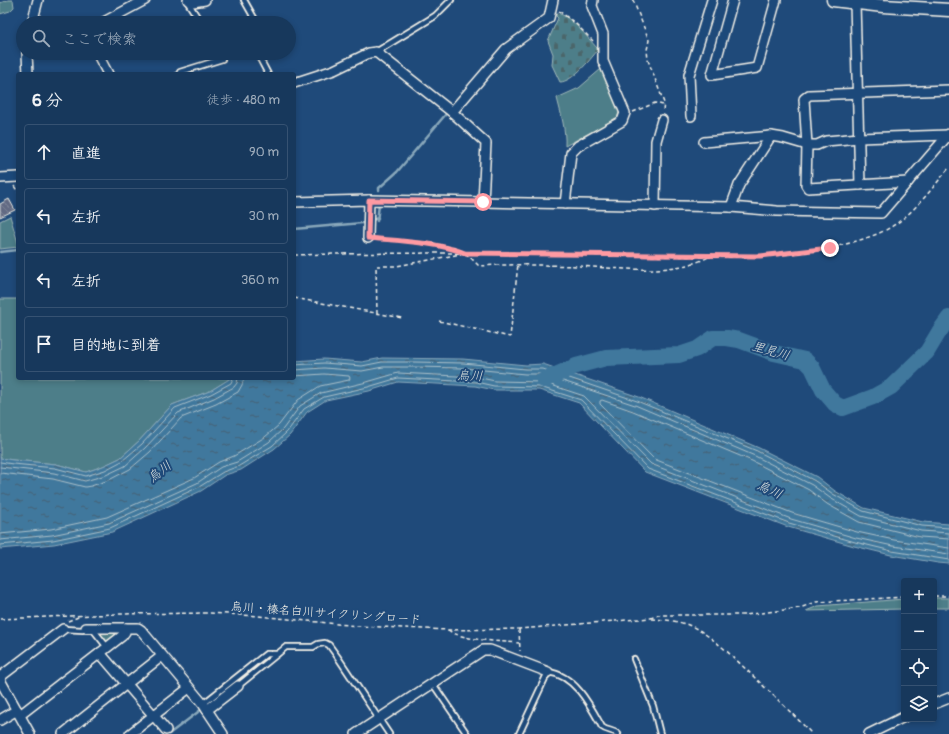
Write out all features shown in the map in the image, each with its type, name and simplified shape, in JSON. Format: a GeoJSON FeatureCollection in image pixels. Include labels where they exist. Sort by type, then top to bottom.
{"type":"FeatureCollection","features":[{"type":"Feature","properties":{"kind":"street"},"geometry":{"type":"LineString","coordinates":[[34,16],[38,0]]}},
{"type":"Feature","properties":{"kind":"street"},"geometry":{"type":"LineString","coordinates":[[115,16],[144,0]]}},
{"type":"Feature","properties":{"kind":"street"},"geometry":{"type":"LineString","coordinates":[[187,0],[193,2],[205,0]]}},
{"type":"Feature","properties":{"kind":"street"},"geometry":{"type":"LineString","coordinates":[[564,204],[572,152],[578,146],[622,121],[625,113],[603,61],[603,34],[592,6],[593,0]]}},
{"type":"Feature","properties":{"kind":"street"},"geometry":{"type":"LineString","coordinates":[[691,116],[689,75],[712,0]]}},
{"type":"Feature","properties":{"kind":"street"},"geometry":{"type":"LineString","coordinates":[[733,0],[712,76],[757,68],[776,0]]}},
{"type":"Feature","properties":{"kind":"street"},"geometry":{"type":"LineString","coordinates":[[833,0],[949,10]]}},
{"type":"Feature","properties":{"kind":"street"},"geometry":{"type":"LineString","coordinates":[[452,112],[506,49],[549,18],[553,3]]}},
{"type":"Feature","properties":{"kind":"street"},"geometry":{"type":"LineString","coordinates":[[855,3],[860,185]]}},
{"type":"Feature","properties":{"kind":"street"},"geometry":{"type":"LineString","coordinates":[[296,82],[334,70],[369,53],[376,52],[452,112],[486,142],[483,202]]}},
{"type":"Feature","properties":{"kind":"street"},"geometry":{"type":"LineString","coordinates":[[27,60],[28,72]]}},
{"type":"Feature","properties":{"kind":"street"},"geometry":{"type":"LineString","coordinates":[[101,60],[107,72]]}},
{"type":"Feature","properties":{"kind":"street"},"geometry":{"type":"LineString","coordinates":[[908,182],[808,188],[806,185],[807,145],[804,99],[809,95],[949,90]]}},
{"type":"Feature","properties":{"kind":"street"},"geometry":{"type":"LineString","coordinates":[[655,206],[656,141],[662,120]]}},
{"type":"Feature","properties":{"kind":"street"},"geometry":{"type":"LineString","coordinates":[[704,142],[771,136],[807,145],[817,145],[826,141],[859,138],[949,135]]}},
{"type":"Feature","properties":{"kind":"street"},"geometry":{"type":"LineString","coordinates":[[296,202],[369,200],[483,202],[731,207],[777,211],[881,213],[949,135]]}},
{"type":"Feature","properties":{"kind":"street"},"geometry":{"type":"LineString","coordinates":[[731,207],[739,185],[771,136]]}},
{"type":"Feature","properties":{"kind":"street"},"geometry":{"type":"LineString","coordinates":[[0,178],[16,177]]}},
{"type":"Feature","properties":{"kind":"street"},"geometry":{"type":"LineString","coordinates":[[368,238],[369,200]]}},
{"type":"Feature","properties":{"kind":"street"},"geometry":{"type":"LineString","coordinates":[[89,628],[138,628],[142,630],[205,707],[223,734]]}},
{"type":"Feature","properties":{"kind":"street"},"geometry":{"type":"LineString","coordinates":[[0,720],[18,713],[122,636],[125,632],[125,628]]}},
{"type":"Feature","properties":{"kind":"street"},"geometry":{"type":"LineString","coordinates":[[30,734],[0,678],[63,629]]}},
{"type":"Feature","properties":{"kind":"street"},"geometry":{"type":"LineString","coordinates":[[356,734],[486,649],[548,672]]}},
{"type":"Feature","properties":{"kind":"street"},"geometry":{"type":"LineString","coordinates":[[103,650],[126,684],[166,730]]}},
{"type":"Feature","properties":{"kind":"street"},"geometry":{"type":"LineString","coordinates":[[63,734],[162,656]]}},
{"type":"Feature","properties":{"kind":"street"},"geometry":{"type":"LineString","coordinates":[[205,707],[238,686]]}},
{"type":"Feature","properties":{"kind":"street"},"geometry":{"type":"LineString","coordinates":[[130,734],[189,688]]}},
{"type":"Feature","properties":{"kind":"street"},"geometry":{"type":"LineString","coordinates":[[937,703],[949,698]]}},
{"type":"Feature","properties":{"kind":"street"},"geometry":{"type":"LineString","coordinates":[[869,734],[901,718]]}},
{"type":"Feature","properties":{"kind":"lane"},"geometry":{"type":"LineString","coordinates":[[187,0],[197,16]]}},
{"type":"Feature","properties":{"kind":"lane"},"geometry":{"type":"LineString","coordinates":[[244,0],[253,16]]}},
{"type":"Feature","properties":{"kind":"lane"},"geometry":{"type":"LineString","coordinates":[[376,52],[435,16],[451,0]]}},
{"type":"Feature","properties":{"kind":"lane"},"geometry":{"type":"LineString","coordinates":[[180,72],[219,60]]}},
{"type":"Feature","properties":{"kind":"lane"},"geometry":{"type":"LineString","coordinates":[[261,60],[267,72]]}},
{"type":"Feature","properties":{"kind":"lane"},"geometry":{"type":"LineString","coordinates":[[63,629],[83,630],[89,628],[103,650]]}},
{"type":"Feature","properties":{"kind":"lane"},"geometry":{"type":"LineString","coordinates":[[238,686],[245,674],[286,647],[314,647],[318,644],[325,643],[337,656],[389,734]]}},
{"type":"Feature","properties":{"kind":"lane"},"geometry":{"type":"LineString","coordinates":[[205,707],[245,674],[266,654],[277,654]]}},
{"type":"Feature","properties":{"kind":"lane"},"geometry":{"type":"LineString","coordinates":[[634,659],[653,706],[660,734]]}},
{"type":"Feature","properties":{"kind":"lane"},"geometry":{"type":"LineString","coordinates":[[518,734],[548,672],[556,673],[572,684],[586,699],[602,727],[604,729],[615,731],[618,734]]}},
{"type":"Feature","properties":{"kind":"lane"},"geometry":{"type":"LineString","coordinates":[[433,684],[467,734]]}},
{"type":"Feature","properties":{"kind":"path"},"geometry":{"type":"LineString","coordinates":[[633,0],[650,40],[647,50],[648,60],[664,102],[662,120]]}},
{"type":"Feature","properties":{"kind":"path"},"geometry":{"type":"LineString","coordinates":[[553,3],[602,50]]}},
{"type":"Feature","properties":{"kind":"path"},"geometry":{"type":"LineString","coordinates":[[625,113],[631,113],[655,103],[664,106]]}},
{"type":"Feature","properties":{"kind":"path"},"geometry":{"type":"LineString","coordinates":[[296,255],[465,253],[760,256],[810,251],[849,243],[877,234],[904,219],[949,168]]}},
{"type":"Feature","properties":{"kind":"path"},"geometry":{"type":"LineString","coordinates":[[368,238],[448,247],[465,253],[479,266],[518,264],[665,269],[702,260],[710,256]]}},
{"type":"Feature","properties":{"kind":"path"},"geometry":{"type":"LineString","coordinates":[[377,314],[376,266],[397,266],[465,253]]}},
{"type":"Feature","properties":{"kind":"path"},"geometry":{"type":"LineString","coordinates":[[438,321],[510,337],[518,264]]}},
{"type":"Feature","properties":{"kind":"path"},"geometry":{"type":"LineString","coordinates":[[296,298],[403,318]]}},
{"type":"Feature","properties":{"kind":"path"},"geometry":{"type":"LineString","coordinates":[[937,596],[949,596]]}},
{"type":"Feature","properties":{"kind":"path","name":"烏川・榛名白川サイクリングロード"},"geometry":{"type":"LineString","coordinates":[[651,618],[658,615],[745,615],[800,608],[816,602],[901,597]]}},
{"type":"Feature","properties":{"kind":"path","name":"烏川・榛名白川サイクリングロード"},"geometry":{"type":"LineString","coordinates":[[0,619],[117,614],[210,613],[258,616],[358,626],[448,630],[519,629],[651,618],[670,620],[696,629],[715,642],[795,716],[812,734]]}},
{"type":"Feature","properties":{"kind":"path"},"geometry":{"type":"LineString","coordinates":[[448,630],[453,634],[465,637],[519,643],[519,629]]}},
{"type":"Feature","properties":{"kind":"green space"},"geometry":{"type":"Polygon","coordinates":[[[13,0],[14,7],[10,11],[0,14],[0,3],[13,0]]]}},
{"type":"Feature","properties":{"kind":"green space"},"geometry":{"type":"Polygon","coordinates":[[[557,13],[568,18],[597,48],[597,51],[590,60],[575,75],[565,81],[560,82],[552,65],[553,54],[548,41],[558,18],[556,16],[557,13]]]}},
{"type":"Feature","properties":{"kind":"green space"},"geometry":{"type":"Polygon","coordinates":[[[601,69],[619,112],[617,118],[565,146],[562,116],[557,98],[579,88],[601,69]]]}},
{"type":"Feature","properties":{"kind":"green space"},"geometry":{"type":"Polygon","coordinates":[[[10,216],[16,236],[16,247],[0,249],[0,221],[10,216]]]}},
{"type":"Feature","properties":{"kind":"green space"},"geometry":{"type":"Polygon","coordinates":[[[0,299],[16,299],[16,380],[228,380],[210,391],[172,405],[139,441],[120,458],[86,472],[56,464],[0,458],[0,299]]]}},
{"type":"Feature","properties":{"kind":"green space"},"geometry":{"type":"Polygon","coordinates":[[[937,598],[949,598],[949,608],[937,608],[937,598]]]}},
{"type":"Feature","properties":{"kind":"green space"},"geometry":{"type":"Polygon","coordinates":[[[901,599],[901,609],[806,611],[818,606],[901,599]]]}},
{"type":"Feature","properties":{"kind":"green space"},"geometry":{"type":"Polygon","coordinates":[[[100,632],[118,632],[118,634],[109,642],[106,642],[100,635],[100,632]]]}},
{"type":"Feature","properties":{"kind":"water","name":"烏川"},"geometry":{"type":"Polygon","coordinates":[[[382,358],[463,359],[526,365],[543,364],[639,397],[759,448],[817,477],[835,491],[864,508],[923,522],[949,524],[949,564],[891,555],[788,527],[645,472],[579,403],[539,390],[494,390],[475,386],[398,382],[369,391],[326,400],[307,412],[290,435],[274,449],[241,470],[225,475],[201,491],[112,532],[54,544],[0,549],[0,458],[56,464],[86,472],[120,458],[139,441],[172,405],[210,391],[228,380],[296,380],[296,361],[324,359],[362,362],[382,358]]]}},
{"type":"Feature","properties":{"kind":"building"},"geometry":{"type":"Polygon","coordinates":[[[9,199],[15,210],[0,217],[0,204],[9,199]]]}},
{"type":"Feature","properties":{"kind":"waterway"},"geometry":{"type":"LineString","coordinates":[[379,190],[379,188],[397,172],[446,114]]}},
{"type":"Feature","properties":{"kind":"waterway"},"geometry":{"type":"LineString","coordinates":[[377,221],[379,205]]}},
{"type":"Feature","properties":{"kind":"waterway"},"geometry":{"type":"LineString","coordinates":[[372,220],[378,218]]}},
{"type":"Feature","properties":{"kind":"waterway"},"geometry":{"type":"LineString","coordinates":[[296,229],[367,222]]}},
{"type":"Feature","properties":{"kind":"waterway"},"geometry":{"type":"LineString","coordinates":[[0,252],[16,250]]}},
{"type":"Feature","properties":{"kind":"waterway","name":"里見川"},"geometry":{"type":"LineString","coordinates":[[544,380],[576,366],[606,358],[679,355],[697,349],[713,338],[727,338],[739,340],[774,353],[805,360],[812,367],[823,390],[835,404],[843,408],[873,397],[891,387],[927,352],[949,318]]}},
{"type":"Feature","properties":{"kind":"waterway"},"geometry":{"type":"LineString","coordinates":[[208,704],[270,655]]}},
{"type":"Feature","properties":{"kind":"waterway"},"geometry":{"type":"LineString","coordinates":[[169,734],[202,709]]}},
{"type":"Feature","properties":{"kind":"route"},"geometry":{"type":"LineString","coordinates":[[483,202],[369,200],[368,238],[448,247],[465,253],[760,256],[830,248]]}}]}
